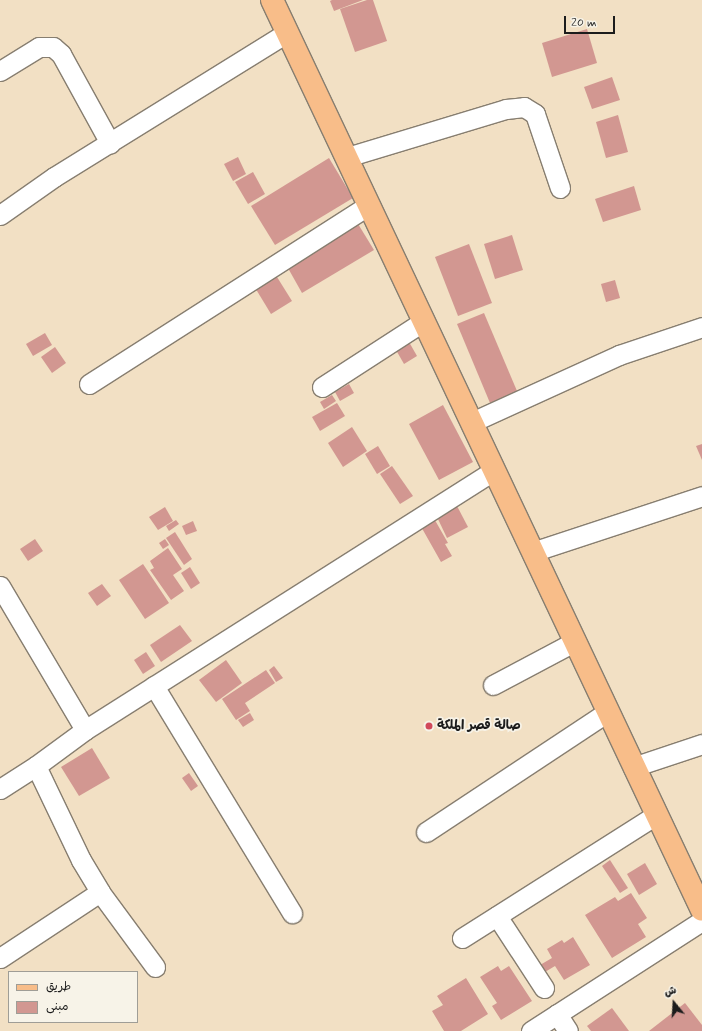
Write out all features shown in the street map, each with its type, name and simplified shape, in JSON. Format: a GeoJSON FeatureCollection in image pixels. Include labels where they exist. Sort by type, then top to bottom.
{"type":"FeatureCollection","features":[{"type":"Feature","properties":{"kind":"main road"},"geometry":{"type":"LineString","coordinates":[[272,0],[472,422],[607,712],[702,910]]}},
{"type":"Feature","properties":{"kind":"street"},"geometry":{"type":"LineString","coordinates":[[0,215],[54,177],[288,32]]}},
{"type":"Feature","properties":{"kind":"street"},"geometry":{"type":"LineString","coordinates":[[0,71],[39,47],[53,47],[61,54],[110,143]]}},
{"type":"Feature","properties":{"kind":"street"},"geometry":{"type":"LineString","coordinates":[[347,157],[506,108],[524,106],[535,114],[560,188]]}},
{"type":"Feature","properties":{"kind":"street"},"geometry":{"type":"LineString","coordinates":[[89,384],[369,205]]}},
{"type":"Feature","properties":{"kind":"street"},"geometry":{"type":"LineString","coordinates":[[322,387],[424,321]]}},
{"type":"Feature","properties":{"kind":"street"},"geometry":{"type":"LineString","coordinates":[[472,422],[618,354],[702,327]]}},
{"type":"Feature","properties":{"kind":"street"},"geometry":{"type":"LineString","coordinates":[[0,789],[36,766],[85,730],[494,470]]}},
{"type":"Feature","properties":{"kind":"street"},"geometry":{"type":"LineString","coordinates":[[532,552],[702,496]]}},
{"type":"Feature","properties":{"kind":"street"},"geometry":{"type":"LineString","coordinates":[[0,586],[85,730]]}},
{"type":"Feature","properties":{"kind":"street"},"geometry":{"type":"LineString","coordinates":[[493,685],[574,642]]}},
{"type":"Feature","properties":{"kind":"street"},"geometry":{"type":"LineString","coordinates":[[154,686],[292,913]]}},
{"type":"Feature","properties":{"kind":"street"},"geometry":{"type":"LineString","coordinates":[[426,832],[607,712]]}},
{"type":"Feature","properties":{"kind":"street"},"geometry":{"type":"LineString","coordinates":[[634,767],[702,744]]}},
{"type":"Feature","properties":{"kind":"street"},"geometry":{"type":"LineString","coordinates":[[36,766],[81,860],[100,892],[155,968]]}},
{"type":"Feature","properties":{"kind":"street"},"geometry":{"type":"LineString","coordinates":[[462,938],[656,815]]}},
{"type":"Feature","properties":{"kind":"street"},"geometry":{"type":"LineString","coordinates":[[0,958],[100,892]]}},
{"type":"Feature","properties":{"kind":"street"},"geometry":{"type":"LineString","coordinates":[[497,916],[544,988]]}},
{"type":"Feature","properties":{"kind":"street"},"geometry":{"type":"LineString","coordinates":[[531,1031],[702,921]]}},
{"type":"Feature","properties":{"kind":"street"},"geometry":{"type":"LineString","coordinates":[[557,1014],[568,1031]]}},
{"type":"Feature","properties":{"kind":"building"},"geometry":{"type":"Polygon","coordinates":[[[363,0],[334,11],[330,1],[363,0]]]}},
{"type":"Feature","properties":{"kind":"building"},"geometry":{"type":"Polygon","coordinates":[[[367,0],[373,0],[387,41],[355,52],[340,9],[367,0]]]}},
{"type":"Feature","properties":{"kind":"building"},"geometry":{"type":"Polygon","coordinates":[[[587,29],[597,63],[552,77],[542,43],[587,29]]]}},
{"type":"Feature","properties":{"kind":"building"},"geometry":{"type":"Polygon","coordinates":[[[612,77],[620,100],[592,109],[584,87],[612,77]]]}},
{"type":"Feature","properties":{"kind":"building"},"geometry":{"type":"Polygon","coordinates":[[[618,115],[628,152],[606,158],[596,122],[618,115]]]}},
{"type":"Feature","properties":{"kind":"building"},"geometry":{"type":"Polygon","coordinates":[[[238,157],[246,174],[233,181],[224,164],[238,157]]]}},
{"type":"Feature","properties":{"kind":"building"},"geometry":{"type":"Polygon","coordinates":[[[329,158],[353,198],[275,245],[251,206],[329,158]]]}},
{"type":"Feature","properties":{"kind":"building"},"geometry":{"type":"Polygon","coordinates":[[[253,172],[265,194],[248,204],[235,182],[253,172]]]}},
{"type":"Feature","properties":{"kind":"building"},"geometry":{"type":"Polygon","coordinates":[[[634,186],[641,210],[603,222],[595,199],[634,186]]]}},
{"type":"Feature","properties":{"kind":"building"},"geometry":{"type":"Polygon","coordinates":[[[355,219],[374,250],[302,293],[284,261],[355,219]]]}},
{"type":"Feature","properties":{"kind":"building"},"geometry":{"type":"Polygon","coordinates":[[[512,235],[523,270],[495,279],[484,244],[512,235]]]}},
{"type":"Feature","properties":{"kind":"building"},"geometry":{"type":"Polygon","coordinates":[[[469,244],[492,303],[458,316],[435,257],[469,244]]]}},
{"type":"Feature","properties":{"kind":"building"},"geometry":{"type":"Polygon","coordinates":[[[272,269],[292,301],[271,314],[251,281],[272,269]]]}},
{"type":"Feature","properties":{"kind":"building"},"geometry":{"type":"Polygon","coordinates":[[[615,280],[620,298],[606,302],[601,284],[615,280]]]}},
{"type":"Feature","properties":{"kind":"building"},"geometry":{"type":"Polygon","coordinates":[[[484,313],[517,391],[490,403],[457,324],[484,313]]]}},
{"type":"Feature","properties":{"kind":"building"},"geometry":{"type":"Polygon","coordinates":[[[45,333],[52,345],[33,356],[26,344],[45,333]]]}},
{"type":"Feature","properties":{"kind":"building"},"geometry":{"type":"Polygon","coordinates":[[[409,342],[417,356],[404,364],[396,350],[409,342]]]}},
{"type":"Feature","properties":{"kind":"building"},"geometry":{"type":"Polygon","coordinates":[[[55,347],[66,363],[52,373],[41,357],[55,347]]]}},
{"type":"Feature","properties":{"kind":"building"},"geometry":{"type":"Polygon","coordinates":[[[349,384],[354,393],[340,401],[335,392],[349,384]]]}},
{"type":"Feature","properties":{"kind":"building"},"geometry":{"type":"Polygon","coordinates":[[[332,395],[336,401],[324,409],[320,402],[332,395]]]}},
{"type":"Feature","properties":{"kind":"building"},"geometry":{"type":"Polygon","coordinates":[[[337,403],[345,416],[320,431],[312,417],[337,403]]]}},
{"type":"Feature","properties":{"kind":"building"},"geometry":{"type":"Polygon","coordinates":[[[443,405],[473,462],[439,480],[409,424],[443,405]]]}},
{"type":"Feature","properties":{"kind":"building"},"geometry":{"type":"Polygon","coordinates":[[[352,427],[367,451],[343,467],[328,443],[352,427]]]}},
{"type":"Feature","properties":{"kind":"building"},"geometry":{"type":"Polygon","coordinates":[[[702,444],[702,460],[696,446],[702,444]]]}},
{"type":"Feature","properties":{"kind":"building"},"geometry":{"type":"Polygon","coordinates":[[[378,446],[390,466],[377,474],[365,454],[378,446]]]}},
{"type":"Feature","properties":{"kind":"building"},"geometry":{"type":"Polygon","coordinates":[[[392,466],[413,496],[400,504],[380,474],[392,466]]]}},
{"type":"Feature","properties":{"kind":"building"},"geometry":{"type":"Polygon","coordinates":[[[457,506],[468,527],[447,538],[437,517],[457,506]]]}},
{"type":"Feature","properties":{"kind":"building"},"geometry":{"type":"Polygon","coordinates":[[[165,507],[173,521],[158,530],[149,517],[165,507]]]}},
{"type":"Feature","properties":{"kind":"building"},"geometry":{"type":"Polygon","coordinates":[[[432,515],[448,543],[445,544],[452,556],[441,562],[419,523],[432,515]]]}},
{"type":"Feature","properties":{"kind":"building"},"geometry":{"type":"Polygon","coordinates":[[[176,520],[179,524],[169,531],[166,526],[176,520]]]}},
{"type":"Feature","properties":{"kind":"building"},"geometry":{"type":"Polygon","coordinates":[[[193,521],[197,531],[186,535],[182,526],[193,521]]]}},
{"type":"Feature","properties":{"kind":"building"},"geometry":{"type":"Polygon","coordinates":[[[175,532],[192,559],[184,565],[166,538],[175,532]]]}},
{"type":"Feature","properties":{"kind":"building"},"geometry":{"type":"Polygon","coordinates":[[[35,539],[43,551],[28,561],[20,549],[35,539]]]}},
{"type":"Feature","properties":{"kind":"building"},"geometry":{"type":"Polygon","coordinates":[[[165,539],[169,545],[163,549],[159,543],[165,539]]]}},
{"type":"Feature","properties":{"kind":"building"},"geometry":{"type":"Polygon","coordinates":[[[168,548],[182,569],[173,575],[184,591],[171,600],[150,570],[154,568],[150,561],[168,548]]]}},
{"type":"Feature","properties":{"kind":"building"},"geometry":{"type":"Polygon","coordinates":[[[143,564],[169,603],[145,619],[119,580],[143,564]]]}},
{"type":"Feature","properties":{"kind":"building"},"geometry":{"type":"Polygon","coordinates":[[[190,567],[200,583],[191,589],[181,573],[190,567]]]}},
{"type":"Feature","properties":{"kind":"building"},"geometry":{"type":"Polygon","coordinates":[[[102,584],[111,596],[97,606],[88,593],[102,584]]]}},
{"type":"Feature","properties":{"kind":"building"},"geometry":{"type":"Polygon","coordinates":[[[180,625],[192,641],[161,662],[150,645],[180,625]]]}},
{"type":"Feature","properties":{"kind":"building"},"geometry":{"type":"Polygon","coordinates":[[[146,652],[155,666],[143,674],[134,660],[146,652]]]}},
{"type":"Feature","properties":{"kind":"building"},"geometry":{"type":"Polygon","coordinates":[[[226,660],[242,683],[216,702],[199,680],[226,660]]]}},
{"type":"Feature","properties":{"kind":"building"},"geometry":{"type":"Polygon","coordinates":[[[274,666],[283,678],[276,682],[269,670],[274,666]]]}},
{"type":"Feature","properties":{"kind":"building"},"geometry":{"type":"Polygon","coordinates":[[[266,670],[275,683],[245,703],[250,711],[236,720],[222,699],[266,670]]]}},
{"type":"Feature","properties":{"kind":"building"},"geometry":{"type":"Polygon","coordinates":[[[250,713],[254,720],[243,727],[238,720],[250,713]]]}},
{"type":"Feature","properties":{"kind":"building"},"geometry":{"type":"Polygon","coordinates":[[[92,748],[110,778],[79,796],[61,767],[92,748]]]}},
{"type":"Feature","properties":{"kind":"building"},"geometry":{"type":"Polygon","coordinates":[[[189,773],[198,786],[191,791],[182,778],[189,773]]]}},
{"type":"Feature","properties":{"kind":"building"},"geometry":{"type":"Polygon","coordinates":[[[610,860],[628,888],[620,893],[602,866],[610,860]]]}},
{"type":"Feature","properties":{"kind":"building"},"geometry":{"type":"Polygon","coordinates":[[[645,863],[657,884],[639,895],[627,874],[645,863]]]}},
{"type":"Feature","properties":{"kind":"building"},"geometry":{"type":"Polygon","coordinates":[[[631,893],[647,918],[638,924],[646,937],[612,958],[585,915],[615,897],[618,901],[631,893]]]}},
{"type":"Feature","properties":{"kind":"building"},"geometry":{"type":"Polygon","coordinates":[[[573,937],[590,965],[564,980],[555,966],[545,972],[540,965],[552,958],[547,949],[562,940],[564,943],[573,937]]]}},
{"type":"Feature","properties":{"kind":"building"},"geometry":{"type":"Polygon","coordinates":[[[498,966],[501,971],[509,966],[532,1001],[501,1020],[492,1006],[497,1003],[480,977],[498,966]]]}},
{"type":"Feature","properties":{"kind":"building"},"geometry":{"type":"Polygon","coordinates":[[[466,978],[488,1014],[461,1031],[444,1031],[432,1011],[443,1005],[437,996],[466,978]]]}},
{"type":"Feature","properties":{"kind":"building"},"geometry":{"type":"Polygon","coordinates":[[[685,1003],[702,1025],[702,1031],[649,1031],[685,1003]]]}},
{"type":"Feature","properties":{"kind":"building"},"geometry":{"type":"Polygon","coordinates":[[[612,1008],[629,1031],[591,1031],[587,1026],[612,1008]]]}},
{"type":"Feature","properties":{"kind":"place","name":"صالة قصر الملكة"},"geometry":{"type":"Point","coordinates":[429,726]}}]}
